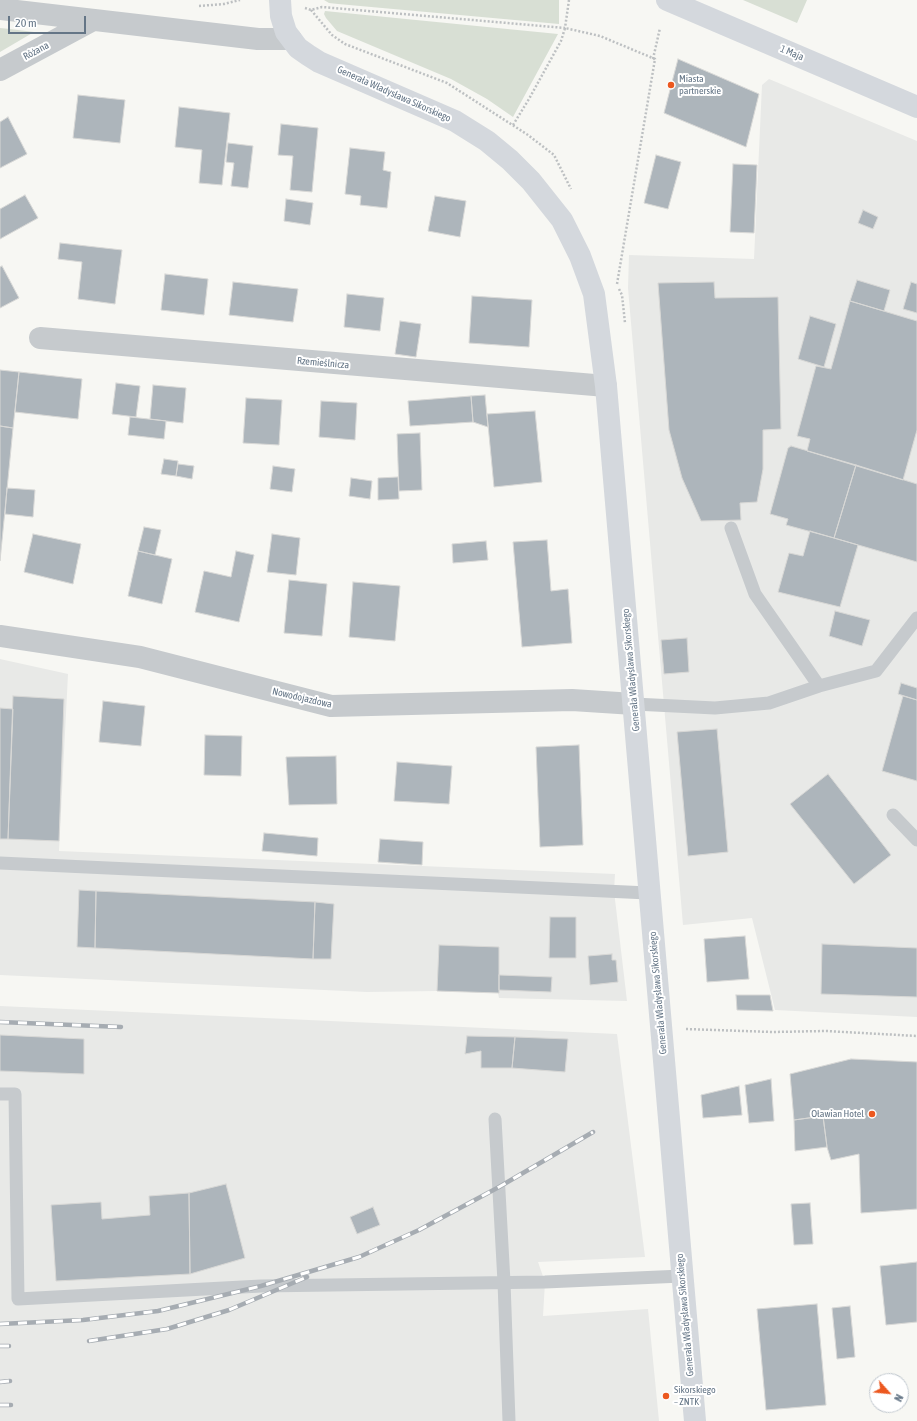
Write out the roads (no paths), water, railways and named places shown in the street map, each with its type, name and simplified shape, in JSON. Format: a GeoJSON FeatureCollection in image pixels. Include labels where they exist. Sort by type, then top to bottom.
{"type":"FeatureCollection","features":[{"type":"Feature","properties":{"kind":"street"},"geometry":{"type":"LineString","coordinates":[[280,0],[281,16],[286,32],[291,39]]}},
{"type":"Feature","properties":{"kind":"street","name":"1 Maja"},"geometry":{"type":"LineString","coordinates":[[667,0],[917,107]]}},
{"type":"Feature","properties":{"kind":"street"},"geometry":{"type":"LineString","coordinates":[[0,9],[180,28],[266,40],[291,39]]}},
{"type":"Feature","properties":{"kind":"street","name":"Różana"},"geometry":{"type":"LineString","coordinates":[[0,70],[93,20]]}},
{"type":"Feature","properties":{"kind":"street","name":"Generała Władysława Sikorskiego"},"geometry":{"type":"LineString","coordinates":[[291,39],[298,48],[319,62],[455,121],[487,141],[510,160],[531,181],[562,220],[580,256],[594,294],[606,386],[634,704],[648,893],[662,1029],[695,1421]]}},
{"type":"Feature","properties":{"kind":"street","name":"Rzemieślnicza"},"geometry":{"type":"LineString","coordinates":[[40,338],[606,386]]}},
{"type":"Feature","properties":{"kind":"street","name":"Nowodojazdowa"},"geometry":{"type":"LineString","coordinates":[[0,636],[140,657],[331,706],[572,700],[634,704]]}},
{"type":"Feature","properties":{"kind":"lane"},"geometry":{"type":"LineString","coordinates":[[731,528],[755,594],[819,686]]}},
{"type":"Feature","properties":{"kind":"lane"},"geometry":{"type":"LineString","coordinates":[[634,704],[715,708],[769,703],[819,686],[876,671],[917,618]]}},
{"type":"Feature","properties":{"kind":"lane"},"geometry":{"type":"LineString","coordinates":[[893,815],[917,840]]}},
{"type":"Feature","properties":{"kind":"lane"},"geometry":{"type":"LineString","coordinates":[[0,863],[648,893]]}},
{"type":"Feature","properties":{"kind":"lane"},"geometry":{"type":"LineString","coordinates":[[0,1094],[15,1094],[18,1299],[261,1286],[545,1282],[682,1276]]}},
{"type":"Feature","properties":{"kind":"lane"},"geometry":{"type":"LineString","coordinates":[[495,1119],[504,1282],[509,1421]]}},
{"type":"Feature","properties":{"kind":"railway"},"geometry":{"type":"LineString","coordinates":[[0,1022],[121,1027]]}},
{"type":"Feature","properties":{"kind":"railway"},"geometry":{"type":"LineString","coordinates":[[0,1324],[83,1320],[158,1311],[261,1286],[359,1257],[419,1230],[499,1187],[593,1132]]}},
{"type":"Feature","properties":{"kind":"railway"},"geometry":{"type":"LineString","coordinates":[[89,1341],[167,1329],[229,1310],[307,1277]]}},
{"type":"Feature","properties":{"kind":"railway"},"geometry":{"type":"LineString","coordinates":[[0,1346],[9,1346]]}},
{"type":"Feature","properties":{"kind":"railway"},"geometry":{"type":"LineString","coordinates":[[0,1382],[10,1381]]}},
{"type":"Feature","properties":{"kind":"railway"},"geometry":{"type":"LineString","coordinates":[[0,1405],[11,1405]]}},
{"type":"Feature","properties":{"kind":"place","name":"Miasta partnerskie"},"geometry":{"type":"Point","coordinates":[671,85]}},
{"type":"Feature","properties":{"kind":"place","name":"Oławian Hotel"},"geometry":{"type":"Point","coordinates":[872,1114]}},
{"type":"Feature","properties":{"kind":"place","name":"Sikorskiego – ZNTK"},"geometry":{"type":"Point","coordinates":[666,1396]}}]}
